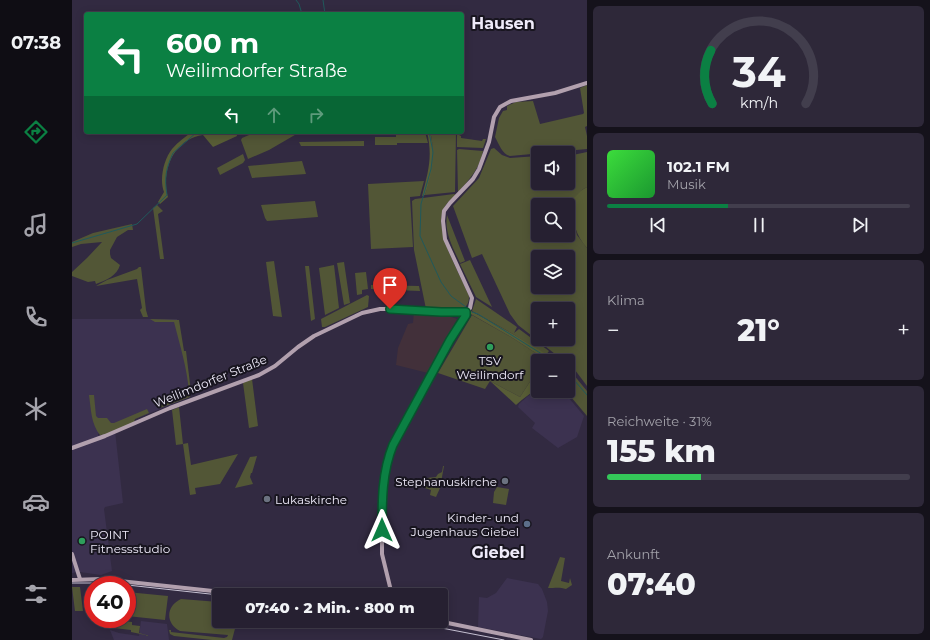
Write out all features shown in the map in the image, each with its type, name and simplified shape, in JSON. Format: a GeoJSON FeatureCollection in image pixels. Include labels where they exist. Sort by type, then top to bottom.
{"type":"FeatureCollection","features":[{"type":"Feature","properties":{"kind":"main road"},"geometry":{"type":"LineString","coordinates":[[390,588],[382,554],[382,500],[388,459],[405,421],[450,340],[465,318],[466,312],[470,308],[472,298],[445,239],[443,215],[446,207],[473,179],[479,169],[489,142],[496,114],[500,107],[511,101],[555,93],[587,83]]}},
{"type":"Feature","properties":{"kind":"main road","name":"Weilimdorfer Straße"},"geometry":{"type":"LineString","coordinates":[[72,448],[105,436],[170,408],[259,375],[275,366],[314,336],[362,312],[390,309],[466,312]]}},
{"type":"Feature","properties":{"kind":"main road"},"geometry":{"type":"LineString","coordinates":[[72,554],[80,579]]}},
{"type":"Feature","properties":{"kind":"main road"},"geometry":{"type":"LineString","coordinates":[[72,580],[101,579],[212,591]]}},
{"type":"Feature","properties":{"kind":"main road"},"geometry":{"type":"LineString","coordinates":[[448,623],[531,640]]}},
{"type":"Feature","properties":{"kind":"shaded area"},"geometry":{"type":"Polygon","coordinates":[[[414,311],[445,315],[457,319],[428,373],[396,365],[398,348],[408,324],[413,323],[414,311]]]}},
{"type":"Feature","properties":{"kind":"shaded area"},"geometry":{"type":"Polygon","coordinates":[[[72,319],[177,319],[188,370],[190,397],[98,434],[99,438],[115,431],[123,503],[105,507],[104,509],[112,571],[101,575],[80,572],[72,573],[72,319]]]}},
{"type":"Feature","properties":{"kind":"shaded area"},"geometry":{"type":"Polygon","coordinates":[[[531,394],[531,398],[569,398],[584,416],[577,437],[558,448],[532,428],[535,423],[518,407],[519,404],[531,394]]]}},
{"type":"Feature","properties":{"kind":"shaded area"},"geometry":{"type":"Polygon","coordinates":[[[507,578],[538,584],[542,589],[547,602],[548,611],[543,637],[541,639],[478,627],[479,597],[487,598],[496,593],[507,578]]]}},
{"type":"Feature","properties":{"kind":"shaded area"},"geometry":{"type":"Polygon","coordinates":[[[141,621],[167,624],[169,640],[114,640],[110,630],[139,636],[141,621]]]}},
{"type":"Feature","properties":{"kind":"green space"},"geometry":{"type":"Polygon","coordinates":[[[587,85],[587,126],[585,127],[587,149],[575,150],[575,146],[531,146],[531,154],[510,156],[507,155],[499,146],[495,137],[499,118],[503,111],[507,110],[507,106],[516,102],[533,101],[540,124],[583,114],[580,88],[587,85]]]}},
{"type":"Feature","properties":{"kind":"green space"},"geometry":{"type":"Polygon","coordinates":[[[190,134],[236,134],[237,136],[213,147],[203,135],[188,140],[181,145],[176,151],[169,165],[166,182],[168,197],[160,204],[158,202],[164,192],[162,181],[163,169],[169,153],[174,146],[190,134]]]}},
{"type":"Feature","properties":{"kind":"green space"},"geometry":{"type":"Polygon","coordinates":[[[251,134],[297,134],[269,150],[248,159],[241,140],[242,138],[251,134]]]}},
{"type":"Feature","properties":{"kind":"green space"},"geometry":{"type":"Polygon","coordinates":[[[396,134],[426,134],[428,143],[375,145],[375,137],[396,137],[396,134]]]}},
{"type":"Feature","properties":{"kind":"green space"},"geometry":{"type":"Polygon","coordinates":[[[427,134],[430,134],[433,156],[431,172],[425,195],[422,196],[430,157],[427,134]]]}},
{"type":"Feature","properties":{"kind":"green space"},"geometry":{"type":"Polygon","coordinates":[[[430,134],[456,134],[455,192],[425,195],[432,164],[430,134]]]}},
{"type":"Feature","properties":{"kind":"green space"},"geometry":{"type":"Polygon","coordinates":[[[457,134],[461,136],[461,138],[482,141],[483,139],[486,139],[483,148],[457,147],[457,134]]]}},
{"type":"Feature","properties":{"kind":"green space"},"geometry":{"type":"Polygon","coordinates":[[[364,141],[364,146],[301,146],[299,142],[364,141]]]}},
{"type":"Feature","properties":{"kind":"green space"},"geometry":{"type":"Polygon","coordinates":[[[494,148],[502,155],[510,158],[531,156],[531,190],[575,190],[575,155],[587,152],[587,187],[582,190],[575,206],[575,198],[531,198],[531,242],[575,242],[575,226],[577,235],[587,248],[587,386],[575,370],[575,354],[555,354],[545,346],[575,346],[575,302],[531,302],[531,335],[518,325],[510,314],[482,254],[472,258],[453,206],[479,178],[491,149],[494,148]]]}},
{"type":"Feature","properties":{"kind":"green space"},"geometry":{"type":"Polygon","coordinates":[[[457,150],[483,151],[477,168],[458,192],[457,150]]]}},
{"type":"Feature","properties":{"kind":"green space"},"geometry":{"type":"Polygon","coordinates":[[[243,154],[245,160],[243,163],[220,175],[217,168],[243,154]]]}},
{"type":"Feature","properties":{"kind":"green space"},"geometry":{"type":"Polygon","coordinates":[[[302,161],[306,174],[252,178],[248,166],[302,161]]]}},
{"type":"Feature","properties":{"kind":"green space"},"geometry":{"type":"Polygon","coordinates":[[[424,181],[420,196],[410,197],[413,247],[371,249],[368,184],[424,181]]]}},
{"type":"Feature","properties":{"kind":"green space"},"geometry":{"type":"Polygon","coordinates":[[[587,187],[587,248],[579,237],[575,225],[574,198],[587,187]]]}},
{"type":"Feature","properties":{"kind":"green space"},"geometry":{"type":"Polygon","coordinates":[[[456,195],[444,208],[442,228],[449,252],[469,296],[469,301],[465,308],[461,310],[426,309],[414,250],[412,201],[415,199],[456,195]]]}},
{"type":"Feature","properties":{"kind":"green space"},"geometry":{"type":"Polygon","coordinates":[[[315,201],[318,217],[267,221],[261,205],[315,201]]]}},
{"type":"Feature","properties":{"kind":"green space"},"geometry":{"type":"Polygon","coordinates":[[[157,205],[163,211],[158,214],[164,259],[160,259],[153,208],[157,205]]]}},
{"type":"Feature","properties":{"kind":"green space"},"geometry":{"type":"Polygon","coordinates":[[[447,215],[465,261],[460,263],[448,234],[446,221],[447,215]]]}},
{"type":"Feature","properties":{"kind":"green space"},"geometry":{"type":"Polygon","coordinates":[[[132,224],[133,230],[128,230],[117,237],[110,250],[111,258],[120,265],[119,269],[114,275],[96,284],[95,281],[88,282],[72,276],[72,272],[102,242],[81,244],[72,247],[72,242],[93,233],[132,224]]]}},
{"type":"Feature","properties":{"kind":"green space"},"geometry":{"type":"Polygon","coordinates":[[[470,260],[492,307],[476,297],[460,264],[470,260]]]}},
{"type":"Feature","properties":{"kind":"green space"},"geometry":{"type":"Polygon","coordinates":[[[274,261],[282,317],[273,316],[266,262],[274,261]]]}},
{"type":"Feature","properties":{"kind":"green space"},"geometry":{"type":"Polygon","coordinates":[[[344,262],[350,303],[344,305],[337,263],[344,262]]]}},
{"type":"Feature","properties":{"kind":"green space"},"geometry":{"type":"Polygon","coordinates":[[[334,265],[339,308],[325,315],[319,268],[334,265]]]}},
{"type":"Feature","properties":{"kind":"green space"},"geometry":{"type":"Polygon","coordinates":[[[305,266],[309,266],[315,319],[311,321],[305,266]]]}},
{"type":"Feature","properties":{"kind":"green space"},"geometry":{"type":"Polygon","coordinates":[[[141,267],[148,317],[143,317],[140,310],[142,308],[137,279],[96,286],[141,267]]]}},
{"type":"Feature","properties":{"kind":"green space"},"geometry":{"type":"Polygon","coordinates":[[[366,272],[368,289],[362,290],[362,294],[357,295],[355,273],[366,272]]]}},
{"type":"Feature","properties":{"kind":"green space"},"geometry":{"type":"Polygon","coordinates":[[[371,285],[419,286],[420,291],[371,289],[371,285]]]}},
{"type":"Feature","properties":{"kind":"green space"},"geometry":{"type":"Polygon","coordinates":[[[367,295],[369,296],[368,307],[322,327],[321,319],[367,295]]]}},
{"type":"Feature","properties":{"kind":"green space"},"geometry":{"type":"Polygon","coordinates":[[[476,299],[517,327],[514,333],[519,329],[531,338],[531,345],[513,334],[472,311],[476,299]]]}},
{"type":"Feature","properties":{"kind":"green space"},"geometry":{"type":"Polygon","coordinates":[[[471,311],[546,354],[537,354],[469,313],[471,311]]]}},
{"type":"Feature","properties":{"kind":"green space","name":"TSV Weilimdorf"},"geometry":{"type":"Polygon","coordinates":[[[472,315],[537,354],[531,354],[531,380],[520,397],[490,381],[485,389],[438,373],[472,315]]]}},
{"type":"Feature","properties":{"kind":"green space"},"geometry":{"type":"Polygon","coordinates":[[[150,319],[179,320],[184,351],[186,351],[191,392],[190,397],[160,408],[158,407],[158,403],[189,392],[187,374],[174,322],[155,322],[150,319]]]}},
{"type":"Feature","properties":{"kind":"green space"},"geometry":{"type":"Polygon","coordinates":[[[532,346],[542,346],[549,351],[547,354],[532,346]]]}},
{"type":"Feature","properties":{"kind":"green space"},"geometry":{"type":"Polygon","coordinates":[[[575,376],[587,391],[587,416],[572,398],[575,398],[575,376]]]}},
{"type":"Feature","properties":{"kind":"green space"},"geometry":{"type":"Polygon","coordinates":[[[252,379],[258,426],[249,428],[243,383],[252,379]]]}},
{"type":"Feature","properties":{"kind":"green space"},"geometry":{"type":"Polygon","coordinates":[[[531,380],[531,393],[516,405],[490,381],[520,397],[531,380]]]}},
{"type":"Feature","properties":{"kind":"green space"},"geometry":{"type":"Polygon","coordinates":[[[89,395],[94,395],[96,416],[98,418],[107,418],[111,423],[147,409],[149,413],[135,419],[134,422],[110,434],[100,435],[93,421],[89,395]]]}},
{"type":"Feature","properties":{"kind":"green space"},"geometry":{"type":"Polygon","coordinates":[[[179,407],[183,444],[176,445],[172,410],[179,407]]]}},
{"type":"Feature","properties":{"kind":"green space"},"geometry":{"type":"Polygon","coordinates":[[[188,443],[191,465],[238,454],[220,484],[195,488],[196,494],[190,495],[183,444],[188,443]]]}},
{"type":"Feature","properties":{"kind":"green space"},"geometry":{"type":"Polygon","coordinates":[[[257,456],[250,477],[253,484],[235,488],[250,457],[257,456]]]}},
{"type":"Feature","properties":{"kind":"green space"},"geometry":{"type":"Polygon","coordinates":[[[443,466],[440,488],[436,497],[430,495],[431,490],[425,488],[427,478],[436,477],[442,472],[443,466]]]}},
{"type":"Feature","properties":{"kind":"green space"},"geometry":{"type":"Polygon","coordinates":[[[497,487],[509,489],[506,505],[493,503],[494,492],[497,487]]]}},
{"type":"Feature","properties":{"kind":"green space"},"geometry":{"type":"Polygon","coordinates":[[[560,557],[565,558],[561,581],[569,583],[570,578],[572,585],[566,589],[548,588],[560,557]]]}},
{"type":"Feature","properties":{"kind":"green space"},"geometry":{"type":"Polygon","coordinates":[[[72,587],[80,587],[83,611],[75,611],[72,587]]]}},
{"type":"Feature","properties":{"kind":"green space"},"geometry":{"type":"Polygon","coordinates":[[[136,593],[168,596],[165,620],[136,617],[136,593]]]}},
{"type":"Feature","properties":{"kind":"green space"},"geometry":{"type":"Polygon","coordinates":[[[181,599],[212,601],[212,628],[235,628],[232,640],[212,640],[174,636],[170,634],[169,630],[171,630],[171,632],[224,638],[228,635],[180,631],[175,628],[169,615],[172,606],[181,599]]]}},
{"type":"Feature","properties":{"kind":"green space"},"geometry":{"type":"Polygon","coordinates":[[[136,626],[140,626],[139,633],[150,636],[131,632],[131,630],[114,628],[136,628],[136,626]]]}},
{"type":"Feature","properties":{"kind":"waterway"},"geometry":{"type":"LineString","coordinates":[[296,0],[301,12]]}},
{"type":"Feature","properties":{"kind":"waterway"},"geometry":{"type":"LineString","coordinates":[[323,0],[325,12]]}},
{"type":"Feature","properties":{"kind":"waterway"},"geometry":{"type":"LineString","coordinates":[[72,243],[137,224],[167,195],[166,173],[173,153],[195,134]]}},
{"type":"Feature","properties":{"kind":"waterway"},"geometry":{"type":"LineString","coordinates":[[429,134],[433,152],[431,169],[421,204],[420,236],[441,282],[451,296],[466,307]]}},
{"type":"Feature","properties":{"kind":"waterway"},"geometry":{"type":"LineString","coordinates":[[472,312],[478,314],[542,354]]}},
{"type":"Feature","properties":{"kind":"waterway"},"geometry":{"type":"LineString","coordinates":[[575,381],[587,395]]}},
{"type":"Feature","properties":{"kind":"tram line"},"geometry":{"type":"LineString","coordinates":[[72,583],[109,583],[212,594]]}},
{"type":"Feature","properties":{"kind":"tram line"},"geometry":{"type":"LineString","coordinates":[[441,628],[504,640]]}},
{"type":"Feature","properties":{"kind":"place","name":"TSV Weilimdorf"},"geometry":{"type":"Point","coordinates":[490,347]}},
{"type":"Feature","properties":{"kind":"place","name":"Stephanuskirche"},"geometry":{"type":"Point","coordinates":[505,481]}},
{"type":"Feature","properties":{"kind":"place","name":"Lukaskirche"},"geometry":{"type":"Point","coordinates":[267,499]}},
{"type":"Feature","properties":{"kind":"place","name":"Kinder- und Jugenhaus Giebel"},"geometry":{"type":"Point","coordinates":[527,524]}},
{"type":"Feature","properties":{"kind":"place","name":"POINT Fitnessstudio"},"geometry":{"type":"Point","coordinates":[82,541]}},
{"type":"Feature","properties":{"kind":"district","name":"Hausen"},"geometry":{"type":"Point","coordinates":[503,23]}},
{"type":"Feature","properties":{"kind":"district","name":"Giebel"},"geometry":{"type":"Point","coordinates":[498,552]}},
{"type":"Feature","properties":{"kind":"route"},"geometry":{"type":"LineString","coordinates":[[382,530],[383,484],[389,454],[405,421],[450,340],[466,315],[466,312],[390,309]]}}]}
